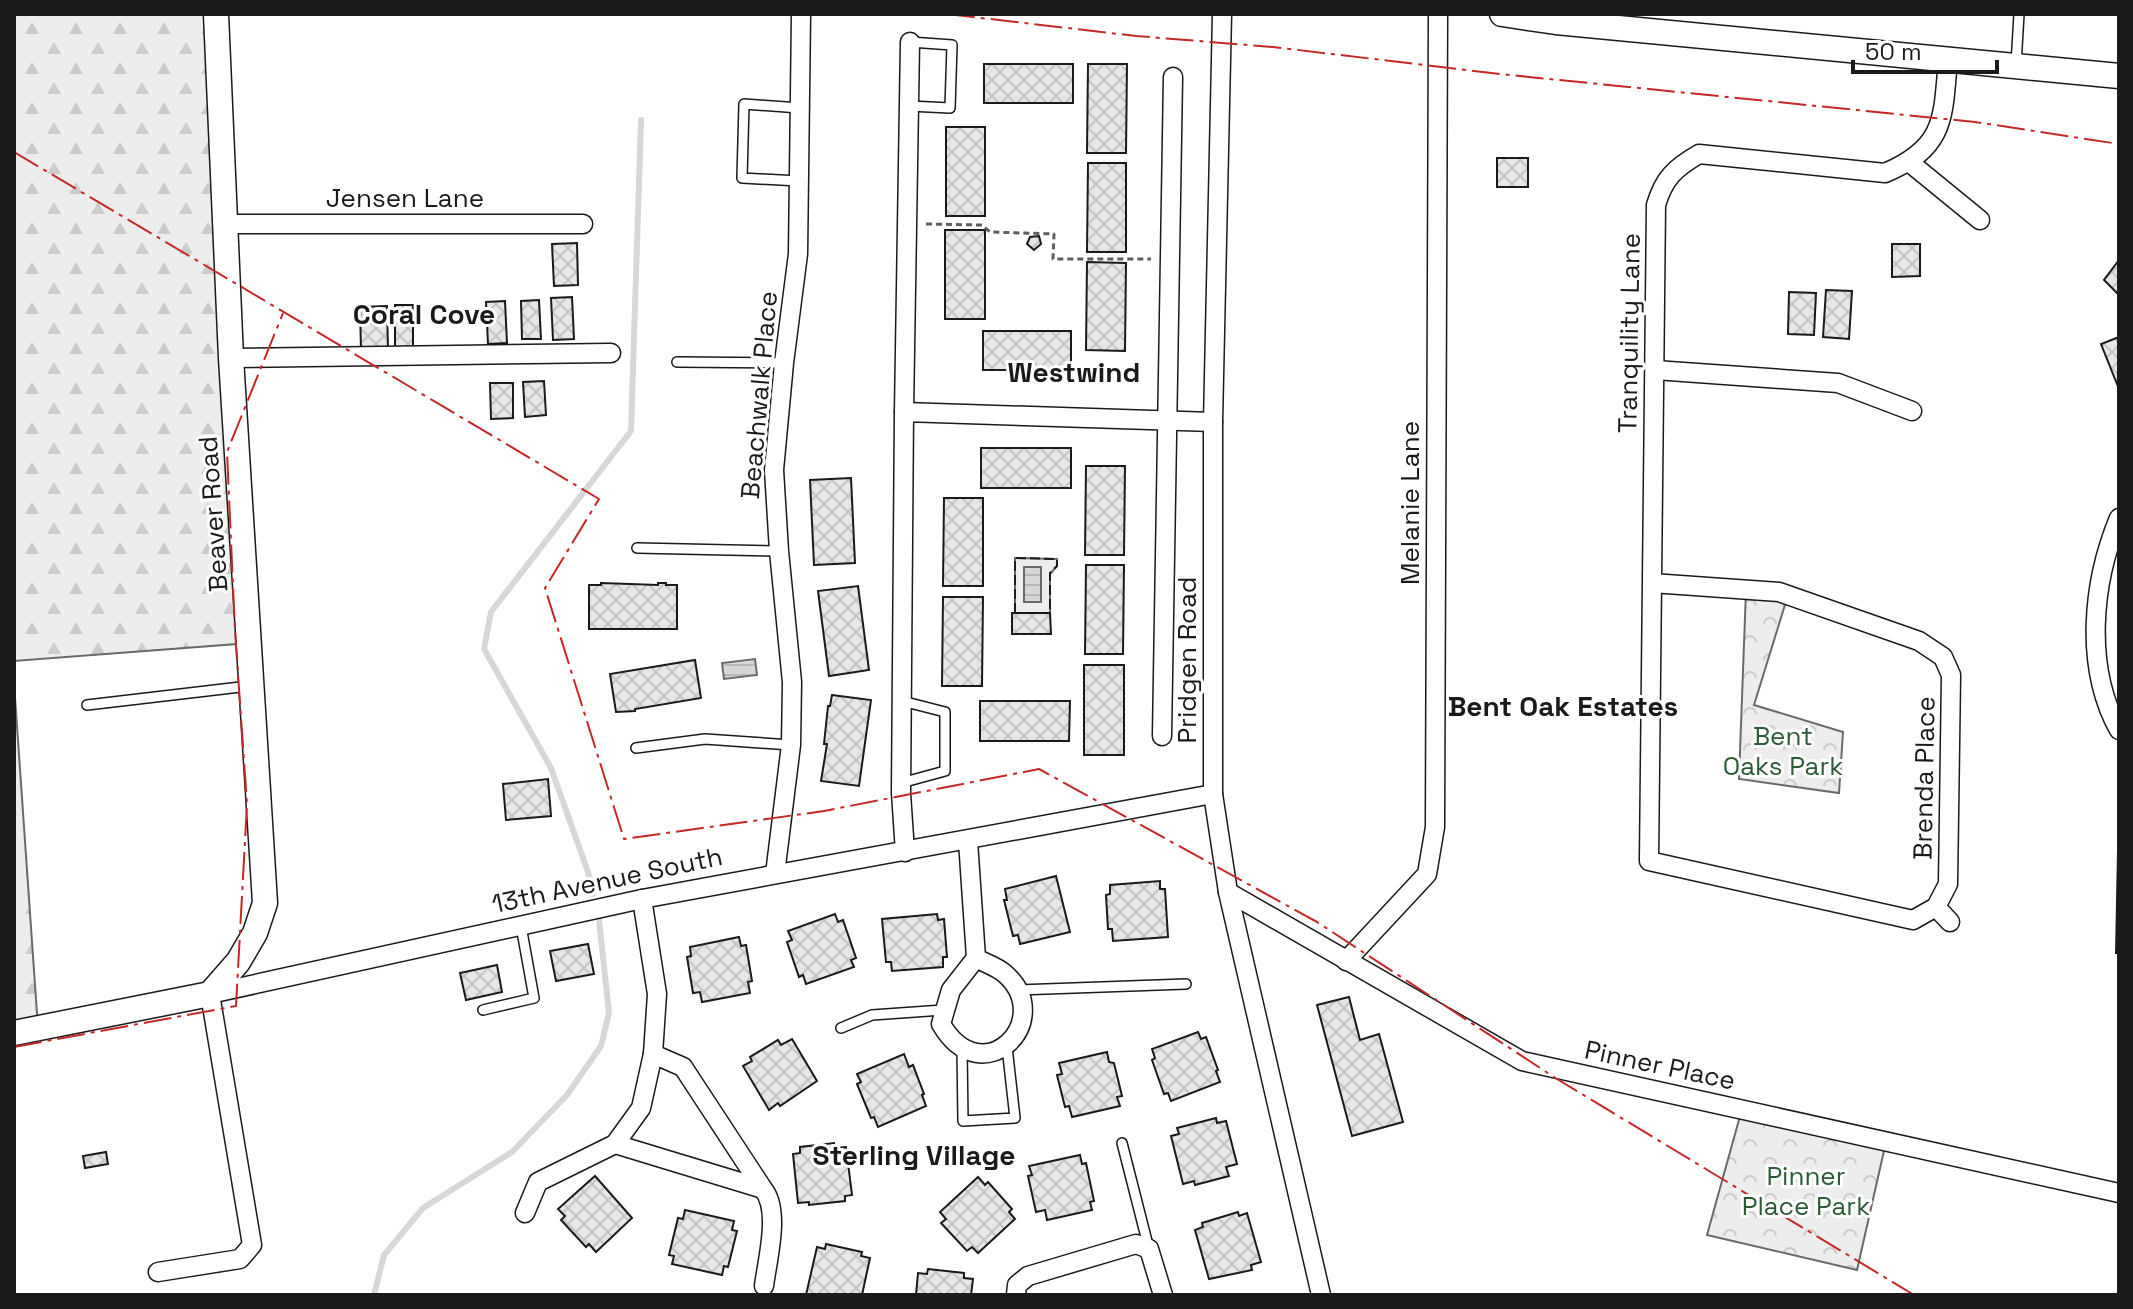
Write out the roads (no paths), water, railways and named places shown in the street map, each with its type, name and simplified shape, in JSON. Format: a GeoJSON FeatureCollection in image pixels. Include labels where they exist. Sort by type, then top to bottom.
{"type":"FeatureCollection","features":[{"type":"Feature","properties":{"kind":"street","name":"Beaver Road"},"geometry":{"type":"LineString","coordinates":[[210,994],[238,962],[255,933],[265,903],[231,358],[216,14]]}},
{"type":"Feature","properties":{"kind":"street","name":"Beachwalk Place"},"geometry":{"type":"LineString","coordinates":[[775,874],[791,745],[792,682],[774,470],[798,254],[801,14]]}},
{"type":"Feature","properties":{"kind":"street","name":"Pridgen Road"},"geometry":{"type":"LineString","coordinates":[[1222,14],[1213,422],[1213,794],[1228,892],[1321,1295]]}},
{"type":"Feature","properties":{"kind":"street","name":"Melanie Lane"},"geometry":{"type":"LineString","coordinates":[[1346,961],[1427,874],[1435,827],[1438,14]]}},
{"type":"Feature","properties":{"kind":"street"},"geometry":{"type":"LineString","coordinates":[[1502,14],[2119,76]]}},
{"type":"Feature","properties":{"kind":"street"},"geometry":{"type":"LineString","coordinates":[[905,852],[901,783],[910,42]]}},
{"type":"Feature","properties":{"kind":"street"},"geometry":{"type":"LineString","coordinates":[[1948,58],[1943,114],[1931,143],[1909,162],[1980,220]]}},
{"type":"Feature","properties":{"kind":"street"},"geometry":{"type":"LineString","coordinates":[[1162,736],[1173,77]]}},
{"type":"Feature","properties":{"kind":"street","name":"Tranquility Lane"},"geometry":{"type":"LineString","coordinates":[[1909,162],[1885,173],[1699,154],[1682,164],[1662,184],[1656,205],[1649,861],[1913,920],[1936,907]]}},
{"type":"Feature","properties":{"kind":"street","name":"Jensen Lane"},"geometry":{"type":"LineString","coordinates":[[227,224],[583,224]]}},
{"type":"Feature","properties":{"kind":"street"},"geometry":{"type":"LineString","coordinates":[[231,358],[611,353]]}},
{"type":"Feature","properties":{"kind":"street"},"geometry":{"type":"LineString","coordinates":[[1655,370],[1838,383],[1912,411]]}},
{"type":"Feature","properties":{"kind":"street"},"geometry":{"type":"LineString","coordinates":[[904,412],[1213,422]]}},
{"type":"Feature","properties":{"kind":"street"},"geometry":{"type":"LineString","coordinates":[[2119,518],[2113,560],[2097,605],[2096,658],[2119,730]]}},
{"type":"Feature","properties":{"kind":"street","name":"Brenda Place"},"geometry":{"type":"LineString","coordinates":[[1652,583],[1779,592],[1919,641],[1943,657],[1951,675],[1948,884],[1936,907]]}},
{"type":"Feature","properties":{"kind":"street","name":"13th Avenue South"},"geometry":{"type":"LineString","coordinates":[[14,1033],[210,994],[642,899],[1213,794]]}},
{"type":"Feature","properties":{"kind":"street"},"geometry":{"type":"LineString","coordinates":[[968,841],[976,958],[951,990],[941,1024],[956,1046],[972,1053],[989,1053],[1007,1047],[1020,1028],[1023,1013],[1018,990],[1004,973],[976,958]]}},
{"type":"Feature","properties":{"kind":"street","name":"Pinner Place"},"geometry":{"type":"LineString","coordinates":[[1228,892],[1522,1061],[2119,1193]]}},
{"type":"Feature","properties":{"kind":"street"},"geometry":{"type":"LineString","coordinates":[[525,1213],[538,1182],[615,1144],[641,1108],[653,1054],[657,994],[642,899]]}},
{"type":"Feature","properties":{"kind":"street"},"geometry":{"type":"LineString","coordinates":[[1936,907],[1950,922]]}},
{"type":"Feature","properties":{"kind":"street"},"geometry":{"type":"LineString","coordinates":[[158,1272],[240,1259],[252,1245],[210,994]]}},
{"type":"Feature","properties":{"kind":"street"},"geometry":{"type":"LineString","coordinates":[[653,1054],[683,1067],[767,1194],[773,1212],[764,1286]]}},
{"type":"Feature","properties":{"kind":"street"},"geometry":{"type":"LineString","coordinates":[[615,1144],[763,1189]]}},
{"type":"Feature","properties":{"kind":"street"},"geometry":{"type":"LineString","coordinates":[[1016,1295],[1017,1285],[1028,1276],[1136,1244],[1149,1249],[1163,1295]]}},
{"type":"Feature","properties":{"kind":"lane"},"geometry":{"type":"LineString","coordinates":[[2016,65],[2019,14]]}},
{"type":"Feature","properties":{"kind":"lane"},"geometry":{"type":"LineString","coordinates":[[909,106],[950,108],[952,45],[910,42]]}},
{"type":"Feature","properties":{"kind":"lane"},"geometry":{"type":"LineString","coordinates":[[799,181],[742,178],[744,104],[800,108]]}},
{"type":"Feature","properties":{"kind":"lane"},"geometry":{"type":"LineString","coordinates":[[677,362],[784,363]]}},
{"type":"Feature","properties":{"kind":"lane"},"geometry":{"type":"LineString","coordinates":[[637,548],[779,551]]}},
{"type":"Feature","properties":{"kind":"lane"},"geometry":{"type":"LineString","coordinates":[[87,705],[253,686]]}},
{"type":"Feature","properties":{"kind":"lane"},"geometry":{"type":"LineString","coordinates":[[901,783],[945,771],[945,712],[902,701]]}},
{"type":"Feature","properties":{"kind":"lane"},"geometry":{"type":"LineString","coordinates":[[636,748],[705,739],[791,745]]}},
{"type":"Feature","properties":{"kind":"lane"},"geometry":{"type":"LineString","coordinates":[[483,1010],[534,998],[521,926]]}},
{"type":"Feature","properties":{"kind":"lane"},"geometry":{"type":"LineString","coordinates":[[1018,990],[1186,984]]}},
{"type":"Feature","properties":{"kind":"lane"},"geometry":{"type":"LineString","coordinates":[[841,1028],[872,1015],[943,1010]]}},
{"type":"Feature","properties":{"kind":"lane"},"geometry":{"type":"LineString","coordinates":[[962,1048],[963,1121],[1015,1118],[1007,1047]]}},
{"type":"Feature","properties":{"kind":"lane"},"geometry":{"type":"LineString","coordinates":[[1122,1143],[1149,1249]]}},
{"type":"Feature","properties":{"kind":"waterway"},"geometry":{"type":"LineString","coordinates":[[593,894],[551,768],[484,649],[491,612],[631,431],[641,120]]}},
{"type":"Feature","properties":{"kind":"waterway"},"geometry":{"type":"LineString","coordinates":[[374,1295],[384,1255],[423,1208],[512,1152],[567,1095],[601,1046],[609,1013],[599,920]]}},
{"type":"Feature","properties":{"kind":"district","name":"Coral Cove"},"geometry":{"type":"Point","coordinates":[424,314]}},
{"type":"Feature","properties":{"kind":"district","name":"Westwind"},"geometry":{"type":"Point","coordinates":[1074,372]}},
{"type":"Feature","properties":{"kind":"district","name":"Bent Oak Estates"},"geometry":{"type":"Point","coordinates":[1563,706]}},
{"type":"Feature","properties":{"kind":"district","name":"Sterling Village"},"geometry":{"type":"Point","coordinates":[914,1155]}},
{"type":"Feature","properties":{"kind":"park label","name":"Bent Oaks Park"},"geometry":{"type":"Point","coordinates":[1783,751]}},
{"type":"Feature","properties":{"kind":"park label","name":"Pinner Place Park"},"geometry":{"type":"Point","coordinates":[1806,1191]}}]}
